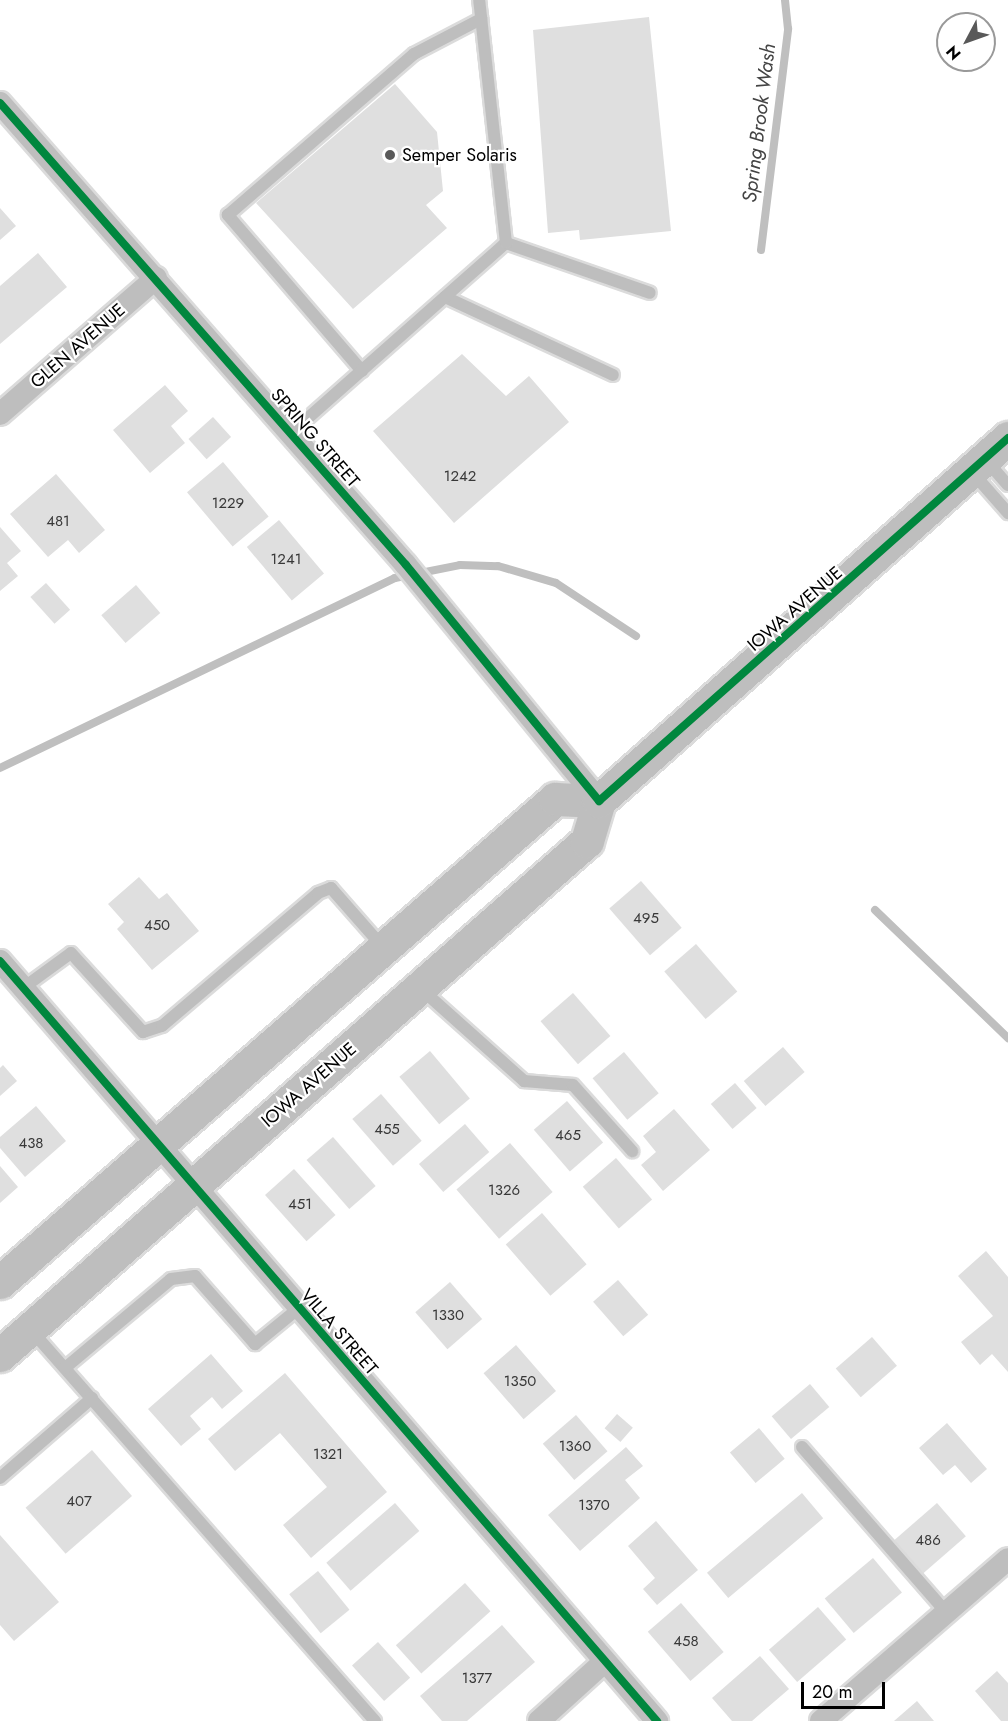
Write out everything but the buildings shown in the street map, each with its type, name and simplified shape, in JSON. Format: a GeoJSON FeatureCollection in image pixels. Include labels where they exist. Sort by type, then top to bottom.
{"type":"FeatureCollection","features":[{"type":"Feature","properties":{"kind":"main road","name":"IOWA AVENUE"},"geometry":{"type":"LineString","coordinates":[[0,1355],[587,841],[599,801],[989,457]]}},
{"type":"Feature","properties":{"kind":"main road"},"geometry":{"type":"LineString","coordinates":[[0,1282],[555,799],[599,801]]}},
{"type":"Feature","properties":{"kind":"street","name":"SPRING STREET"},"geometry":{"type":"LineString","coordinates":[[0,103],[406,565],[599,801]]}},
{"type":"Feature","properties":{"kind":"street","name":"GLEN AVENUE"},"geometry":{"type":"LineString","coordinates":[[0,414],[156,278]]}},
{"type":"Feature","properties":{"kind":"street","name":"VILLA STREET"},"geometry":{"type":"LineString","coordinates":[[0,961],[657,1721]]}},
{"type":"Feature","properties":{"kind":"street"},"geometry":{"type":"LineString","coordinates":[[821,1721],[1008,1559]]}},
{"type":"Feature","properties":{"kind":"street"},"geometry":{"type":"LineString","coordinates":[[539,1721],[604,1662]]}},
{"type":"Feature","properties":{"kind":"lane"},"geometry":{"type":"LineString","coordinates":[[478,0],[506,243]]}},
{"type":"Feature","properties":{"kind":"lane"},"geometry":{"type":"LineString","coordinates":[[362,371],[228,215],[414,54],[481,20]]}},
{"type":"Feature","properties":{"kind":"lane"},"geometry":{"type":"LineString","coordinates":[[506,243],[650,292]]}},
{"type":"Feature","properties":{"kind":"lane"},"geometry":{"type":"LineString","coordinates":[[291,434],[506,243]]}},
{"type":"Feature","properties":{"kind":"lane"},"geometry":{"type":"LineString","coordinates":[[445,297],[613,375]]}},
{"type":"Feature","properties":{"kind":"lane"},"geometry":{"type":"LineString","coordinates":[[989,457],[1008,485]]}},
{"type":"Feature","properties":{"kind":"lane"},"geometry":{"type":"LineString","coordinates":[[989,457],[1008,513]]}},
{"type":"Feature","properties":{"kind":"lane"},"geometry":{"type":"LineString","coordinates":[[23,988],[71,953],[143,1032],[162,1026],[318,893],[331,888],[383,947]]}},
{"type":"Feature","properties":{"kind":"lane"},"geometry":{"type":"LineString","coordinates":[[420,987],[524,1081],[573,1085],[632,1151]]}},
{"type":"Feature","properties":{"kind":"lane"},"geometry":{"type":"LineString","coordinates":[[65,1368],[171,1279],[195,1276],[255,1344],[299,1308]]}},
{"type":"Feature","properties":{"kind":"lane"},"geometry":{"type":"LineString","coordinates":[[31,1329],[375,1721]]}},
{"type":"Feature","properties":{"kind":"lane"},"geometry":{"type":"LineString","coordinates":[[0,1478],[92,1398]]}},
{"type":"Feature","properties":{"kind":"lane"},"geometry":{"type":"LineString","coordinates":[[802,1447],[946,1612]]}},
{"type":"Feature","properties":{"kind":"waterway","name":"Spring Brook Wash"},"geometry":{"type":"LineString","coordinates":[[761,250],[788,29],[785,0]]}},
{"type":"Feature","properties":{"kind":"waterway"},"geometry":{"type":"LineString","coordinates":[[0,768],[395,578],[460,565],[498,566],[556,583],[636,636]]}},
{"type":"Feature","properties":{"kind":"waterway"},"geometry":{"type":"LineString","coordinates":[[875,910],[1008,1038]]}},
{"type":"Feature","properties":{"kind":"cycle path"},"geometry":{"type":"LineString","coordinates":[[0,103],[406,565],[599,801],[1008,438]]}},
{"type":"Feature","properties":{"kind":"cycle path"},"geometry":{"type":"LineString","coordinates":[[0,961],[657,1721]]}},
{"type":"Feature","properties":{"kind":"place","name":"Semper Solaris"},"geometry":{"type":"Point","coordinates":[390,155]}}]}
